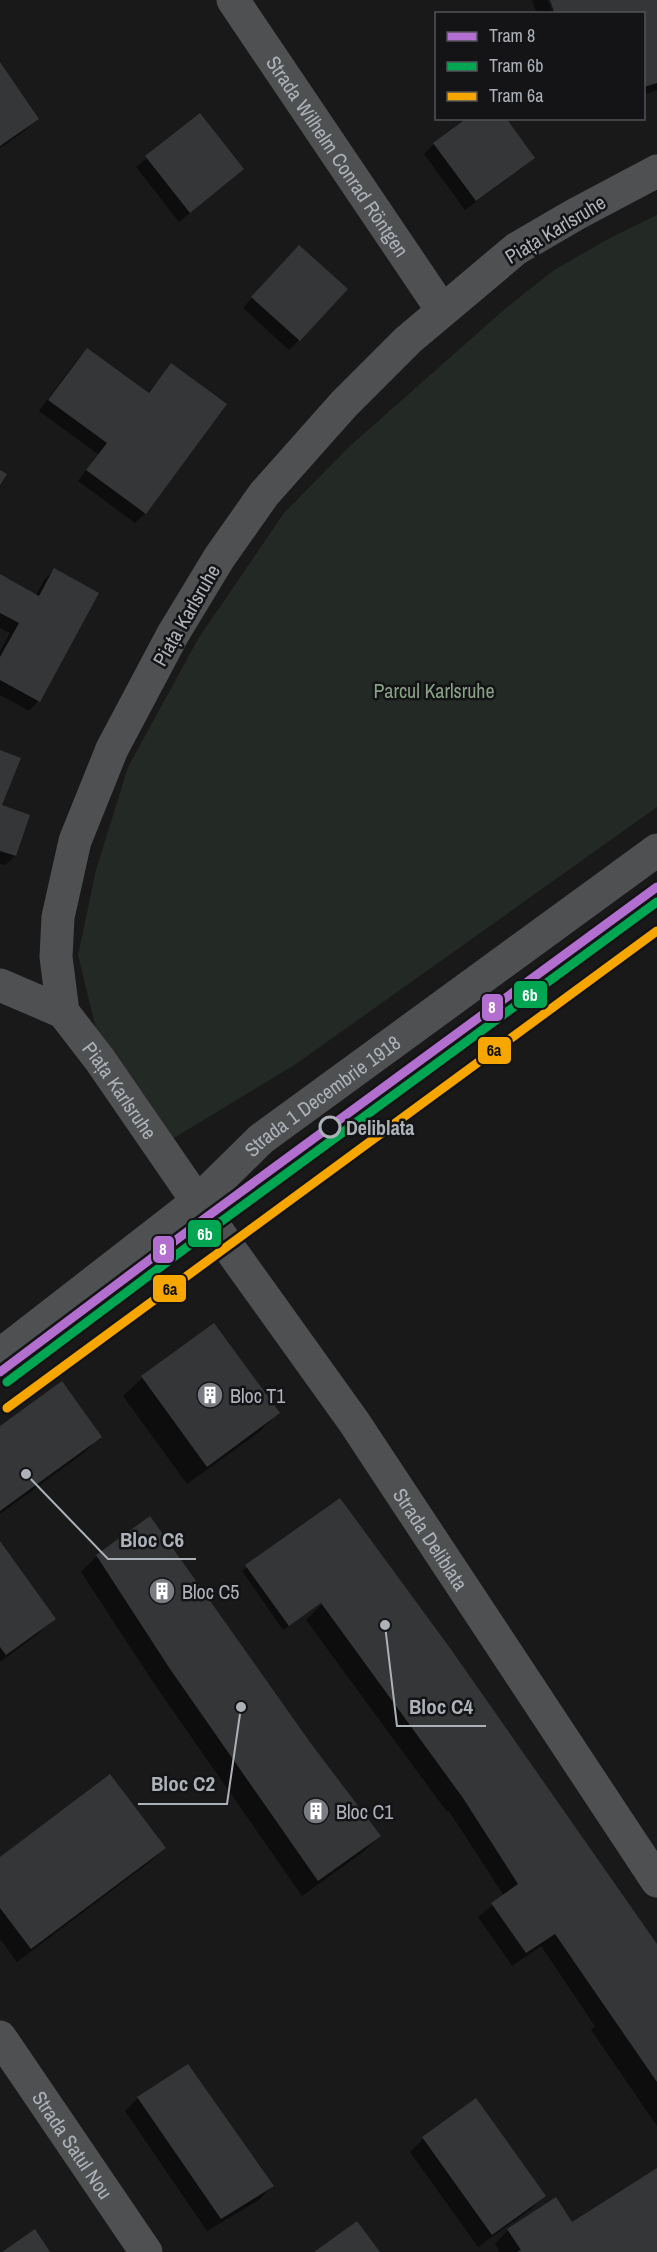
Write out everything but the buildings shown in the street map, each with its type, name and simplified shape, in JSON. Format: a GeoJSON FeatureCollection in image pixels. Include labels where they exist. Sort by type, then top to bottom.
{"type":"FeatureCollection","features":[{"type":"Feature","properties":{"kind":"street","name":"Strada Wilhelm Conrad Röntgen"},"geometry":{"type":"LineString","coordinates":[[233,0],[442,310]]}},
{"type":"Feature","properties":{"kind":"street","name":"Piața Karlsruhe"},"geometry":{"type":"LineString","coordinates":[[198,1201],[100,1060],[63,1012],[56,957],[58,916],[75,841],[112,749],[173,634],[219,558],[264,495],[344,404],[442,310],[516,249],[657,171]]}},
{"type":"Feature","properties":{"kind":"street","name":"Strada 1 Decembrie 1918"},"geometry":{"type":"LineString","coordinates":[[0,1355],[198,1201],[261,1139],[657,850]]}},
{"type":"Feature","properties":{"kind":"street"},"geometry":{"type":"LineString","coordinates":[[0,985],[63,1012]]}},
{"type":"Feature","properties":{"kind":"street","name":"Strada Deliblata"},"geometry":{"type":"LineString","coordinates":[[198,1201],[354,1422],[657,1881]]}},
{"type":"Feature","properties":{"kind":"street","name":"Strada Satul Nou"},"geometry":{"type":"LineString","coordinates":[[0,2037],[146,2252]]}},
{"type":"Feature","properties":{"kind":"green space","name":"Parcul Karlsruhe"},"geometry":{"type":"Polygon","coordinates":[[[657,215],[657,807],[296,1064],[169,1141],[98,1037],[78,955],[96,870],[128,767],[198,639],[284,513],[351,445],[506,308],[554,270],[610,238],[657,215]]]}},
{"type":"Feature","properties":{"kind":"tram line","name":"8"},"geometry":{"type":"LineString","coordinates":[[0,1372],[208,1216],[657,887]]}},
{"type":"Feature","properties":{"kind":"tram line","name":"6b"},"geometry":{"type":"LineString","coordinates":[[7,1382],[215,1226],[657,902]]}},
{"type":"Feature","properties":{"kind":"tram line","name":"6a"},"geometry":{"type":"LineString","coordinates":[[7,1408],[657,931]]}},
{"type":"Feature","properties":{"kind":"place","name":"Deliblata"},"geometry":{"type":"Point","coordinates":[330,1127]}},
{"type":"Feature","properties":{"kind":"place","name":"Bloc T1"},"geometry":{"type":"Point","coordinates":[210,1395]}},
{"type":"Feature","properties":{"kind":"place","name":"Bloc C6"},"geometry":{"type":"Point","coordinates":[26,1474]}},
{"type":"Feature","properties":{"kind":"place","name":"Bloc C5"},"geometry":{"type":"Point","coordinates":[162,1591]}},
{"type":"Feature","properties":{"kind":"place","name":"Bloc C4"},"geometry":{"type":"Point","coordinates":[385,1625]}},
{"type":"Feature","properties":{"kind":"place","name":"Bloc C2"},"geometry":{"type":"Point","coordinates":[241,1707]}},
{"type":"Feature","properties":{"kind":"place","name":"Bloc C1"},"geometry":{"type":"Point","coordinates":[316,1811]}}]}
